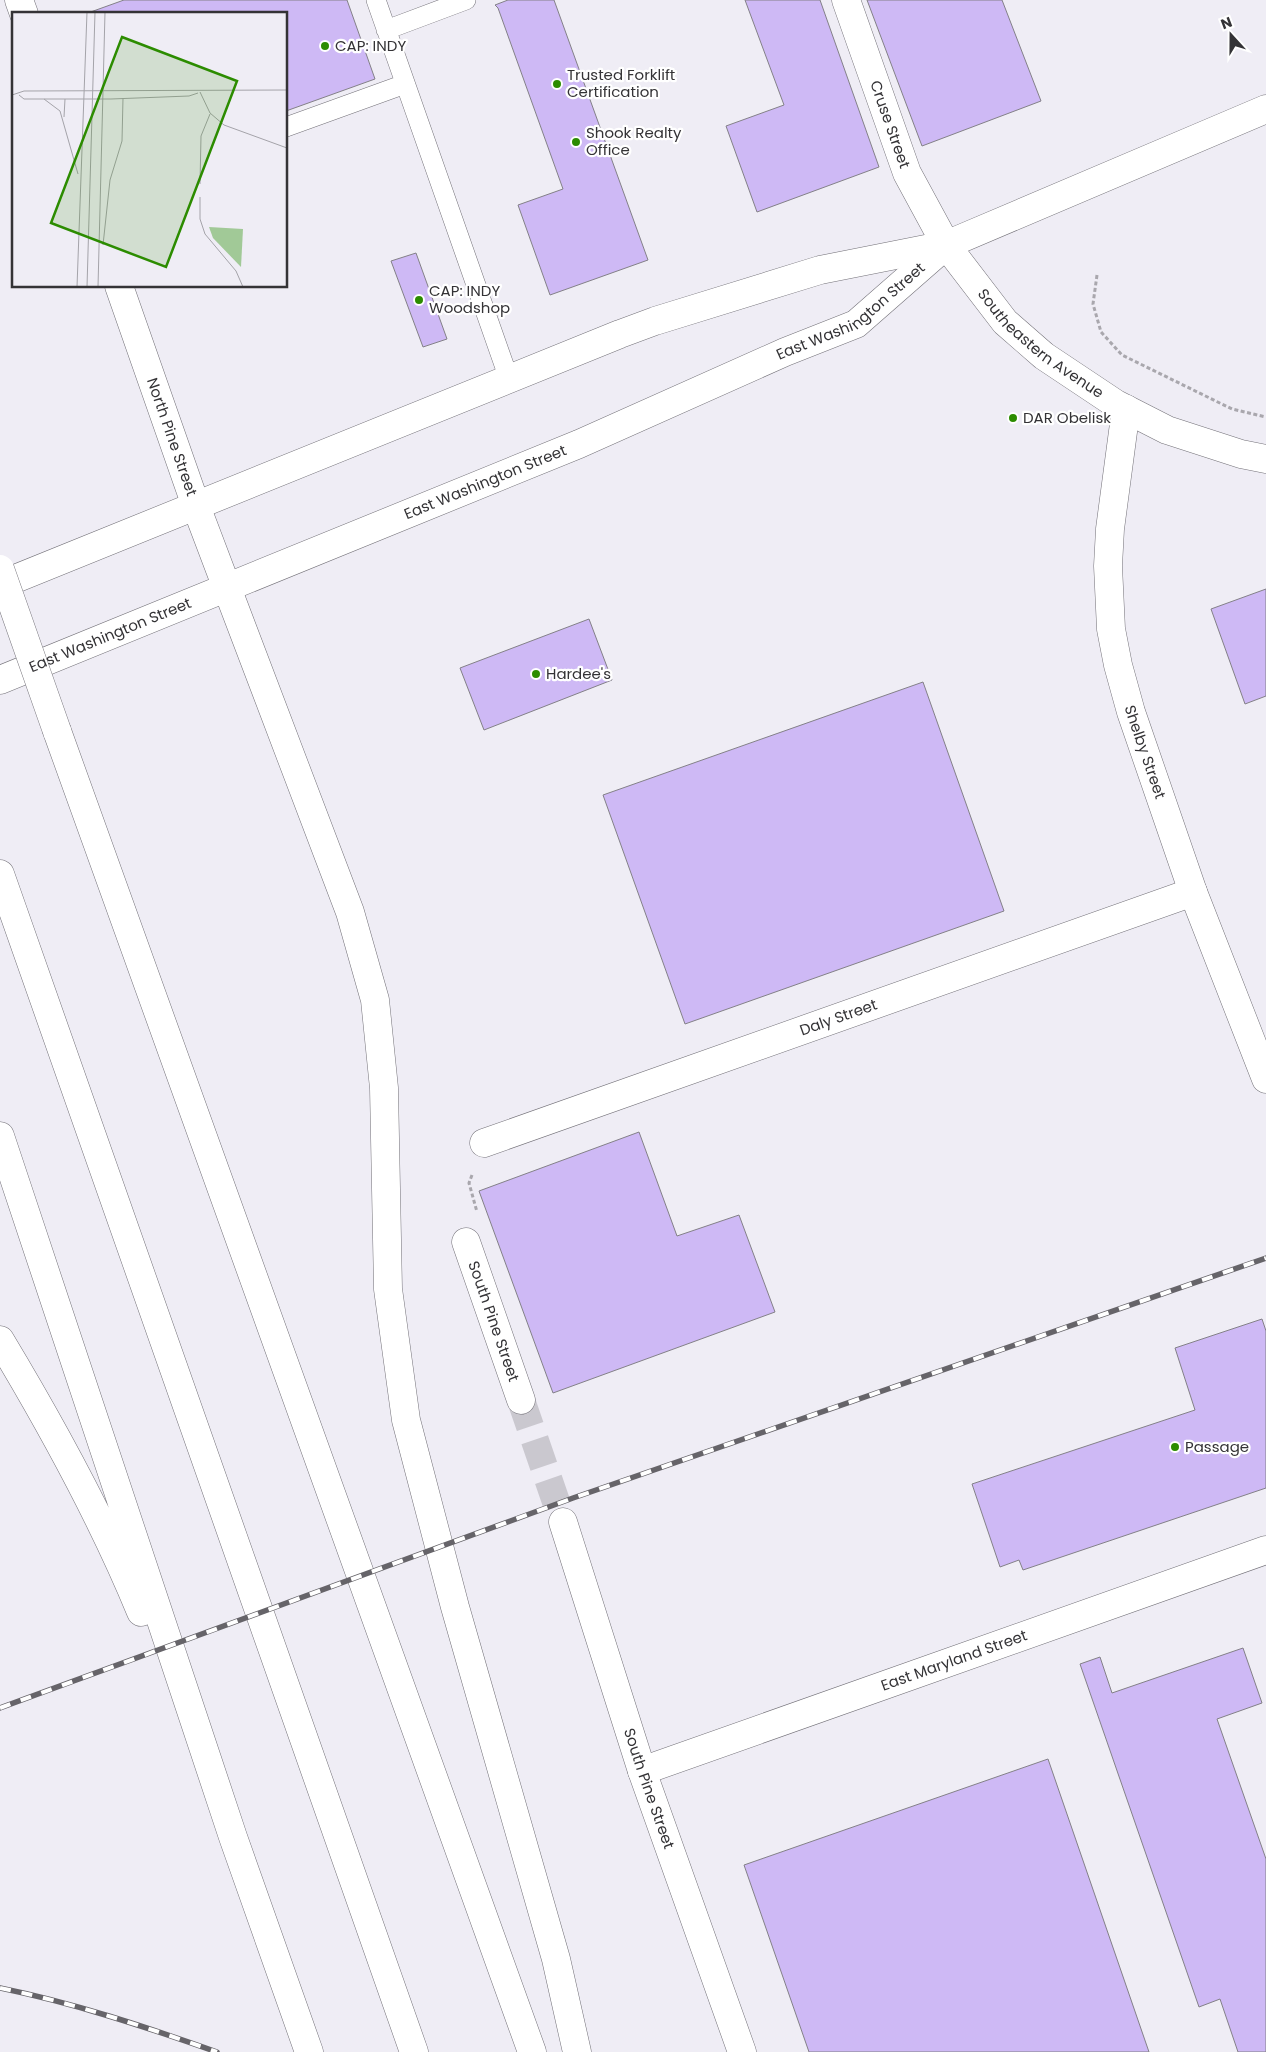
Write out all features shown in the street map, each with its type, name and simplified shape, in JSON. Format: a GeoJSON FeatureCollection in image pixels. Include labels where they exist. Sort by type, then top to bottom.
{"type":"FeatureCollection","features":[{"type":"Feature","properties":{"kind":"main road"},"geometry":{"type":"LineString","coordinates":[[19,0],[23,12]]}},
{"type":"Feature","properties":{"kind":"main road","name":"Cruse Street"},"geometry":{"type":"LineString","coordinates":[[846,0],[908,174],[946,245]]}},
{"type":"Feature","properties":{"kind":"main road","name":"East Washington Street"},"geometry":{"type":"LineString","coordinates":[[0,585],[656,321],[811,272],[946,245],[1266,109]]}},
{"type":"Feature","properties":{"kind":"main road","name":"East Washington Street"},"geometry":{"type":"LineString","coordinates":[[0,680],[596,436],[785,352],[856,324],[946,245]]}},
{"type":"Feature","properties":{"kind":"main road","name":"Southeastern Avenue"},"geometry":{"type":"LineString","coordinates":[[946,245],[1007,324],[1044,356],[1126,409],[1167,430],[1241,454],[1266,459]]}},
{"type":"Feature","properties":{"kind":"main road","name":"North Pine Street"},"geometry":{"type":"LineString","coordinates":[[120,288],[196,506],[350,912],[375,1000],[384,1088],[388,1288],[406,1420],[455,1607],[556,1959],[577,2052]]}},
{"type":"Feature","properties":{"kind":"main road","name":"Shelby Street"},"geometry":{"type":"LineString","coordinates":[[1126,409],[1110,529],[1108,566],[1111,629],[1118,664],[1131,712],[1193,892],[1266,1079]]}},
{"type":"Feature","properties":{"kind":"main road"},"geometry":{"type":"LineString","coordinates":[[0,569],[532,2052]]}},
{"type":"Feature","properties":{"kind":"main road"},"geometry":{"type":"LineString","coordinates":[[0,874],[414,2052]]}},
{"type":"Feature","properties":{"kind":"main road","name":"Daly Street"},"geometry":{"type":"LineString","coordinates":[[484,1143],[1193,892]]}},
{"type":"Feature","properties":{"kind":"main road"},"geometry":{"type":"LineString","coordinates":[[0,1136],[233,1837],[309,2052]]}},
{"type":"Feature","properties":{"kind":"main road","name":"South Pine Street"},"geometry":{"type":"LineString","coordinates":[[466,1242],[521,1400]]}},
{"type":"Feature","properties":{"kind":"main road"},"geometry":{"type":"LineString","coordinates":[[0,1340],[32,1394],[98,1516],[122,1566],[233,1837]]}},
{"type":"Feature","properties":{"kind":"main road","name":"South Pine Street"},"geometry":{"type":"LineString","coordinates":[[563,1522],[642,1771],[742,2052]]}},
{"type":"Feature","properties":{"kind":"main road","name":"East Maryland Street"},"geometry":{"type":"LineString","coordinates":[[642,1771],[1266,1550]]}},
{"type":"Feature","properties":{"kind":"lane"},"geometry":{"type":"LineString","coordinates":[[376,0],[509,379]]}},
{"type":"Feature","properties":{"kind":"lane"},"geometry":{"type":"LineString","coordinates":[[386,30],[466,0]]}},
{"type":"Feature","properties":{"kind":"lane"},"geometry":{"type":"LineString","coordinates":[[288,126],[405,84]]}},
{"type":"Feature","properties":{"kind":"path"},"geometry":{"type":"LineString","coordinates":[[1096,275],[1093,304],[1100,332],[1122,355],[1232,409],[1266,417]]}},
{"type":"Feature","properties":{"kind":"path"},"geometry":{"type":"LineString","coordinates":[[466,1242],[485,1237],[469,1183],[473,1173],[492,1164],[484,1143]]}},
{"type":"Feature","properties":{"kind":"building","name":"CAP: INDY"},"geometry":{"type":"Polygon","coordinates":[[[124,0],[347,0],[375,79],[288,110],[288,12],[91,12],[124,0]]]}},
{"type":"Feature","properties":{"kind":"building","name":"Shook Realty Office"},"geometry":{"type":"Polygon","coordinates":[[[508,0],[554,0],[648,260],[550,295],[518,205],[563,189],[498,8],[495,5],[508,0]]]}},
{"type":"Feature","properties":{"kind":"building"},"geometry":{"type":"Polygon","coordinates":[[[745,0],[820,0],[879,167],[757,212],[726,126],[784,105],[745,0]]]}},
{"type":"Feature","properties":{"kind":"building"},"geometry":{"type":"Polygon","coordinates":[[[867,0],[1002,0],[1041,101],[922,146],[867,0]]]}},
{"type":"Feature","properties":{"kind":"building","name":"CAP: INDY Woodshop"},"geometry":{"type":"Polygon","coordinates":[[[416,253],[447,339],[423,347],[391,261],[416,253]]]}},
{"type":"Feature","properties":{"kind":"building"},"geometry":{"type":"Polygon","coordinates":[[[1266,589],[1266,696],[1245,704],[1211,609],[1266,589]]]}},
{"type":"Feature","properties":{"kind":"building","name":"Hardee's"},"geometry":{"type":"Polygon","coordinates":[[[589,619],[612,680],[484,730],[460,668],[589,619]]]}},
{"type":"Feature","properties":{"kind":"building"},"geometry":{"type":"Polygon","coordinates":[[[923,682],[1004,911],[685,1024],[603,795],[923,682]]]}},
{"type":"Feature","properties":{"kind":"building"},"geometry":{"type":"Polygon","coordinates":[[[639,1132],[677,1236],[739,1215],[775,1312],[553,1393],[479,1191],[639,1132]]]}},
{"type":"Feature","properties":{"kind":"building","name":"Passage"},"geometry":{"type":"Polygon","coordinates":[[[1262,1319],[1266,1331],[1266,1488],[1023,1570],[1019,1560],[1000,1567],[972,1484],[1195,1410],[1175,1348],[1262,1319]]]}},
{"type":"Feature","properties":{"kind":"building"},"geometry":{"type":"Polygon","coordinates":[[[1243,1648],[1262,1703],[1217,1719],[1266,1859],[1266,2052],[1238,2052],[1220,1999],[1199,2007],[1080,1664],[1100,1657],[1112,1693],[1243,1648]]]}},
{"type":"Feature","properties":{"kind":"building"},"geometry":{"type":"Polygon","coordinates":[[[1048,1759],[1149,2052],[809,2052],[744,1865],[1048,1759]]]}},
{"type":"Feature","properties":{"kind":"tunnel"},"geometry":{"type":"LineString","coordinates":[[521,1400],[563,1522]]}},
{"type":"Feature","properties":{"kind":"railway"},"geometry":{"type":"LineString","coordinates":[[0,1708],[573,1498],[1266,1258]]}},
{"type":"Feature","properties":{"kind":"railway"},"geometry":{"type":"LineString","coordinates":[[0,1988],[110,2016],[217,2052]]}},
{"type":"Feature","properties":{"kind":"place","name":"CAP: INDY"},"geometry":{"type":"Point","coordinates":[325,46]}},
{"type":"Feature","properties":{"kind":"place","name":"Trusted Forklift Certification"},"geometry":{"type":"Point","coordinates":[557,84]}},
{"type":"Feature","properties":{"kind":"place","name":"Shook Realty Office"},"geometry":{"type":"Point","coordinates":[576,142]}},
{"type":"Feature","properties":{"kind":"place","name":"CAP: INDY Woodshop"},"geometry":{"type":"Point","coordinates":[419,300]}},
{"type":"Feature","properties":{"kind":"place","name":"DAR Obelisk"},"geometry":{"type":"Point","coordinates":[1013,418]}},
{"type":"Feature","properties":{"kind":"place","name":"Hardee's"},"geometry":{"type":"Point","coordinates":[536,674]}},
{"type":"Feature","properties":{"kind":"place","name":"Passage"},"geometry":{"type":"Point","coordinates":[1175,1447]}}]}
